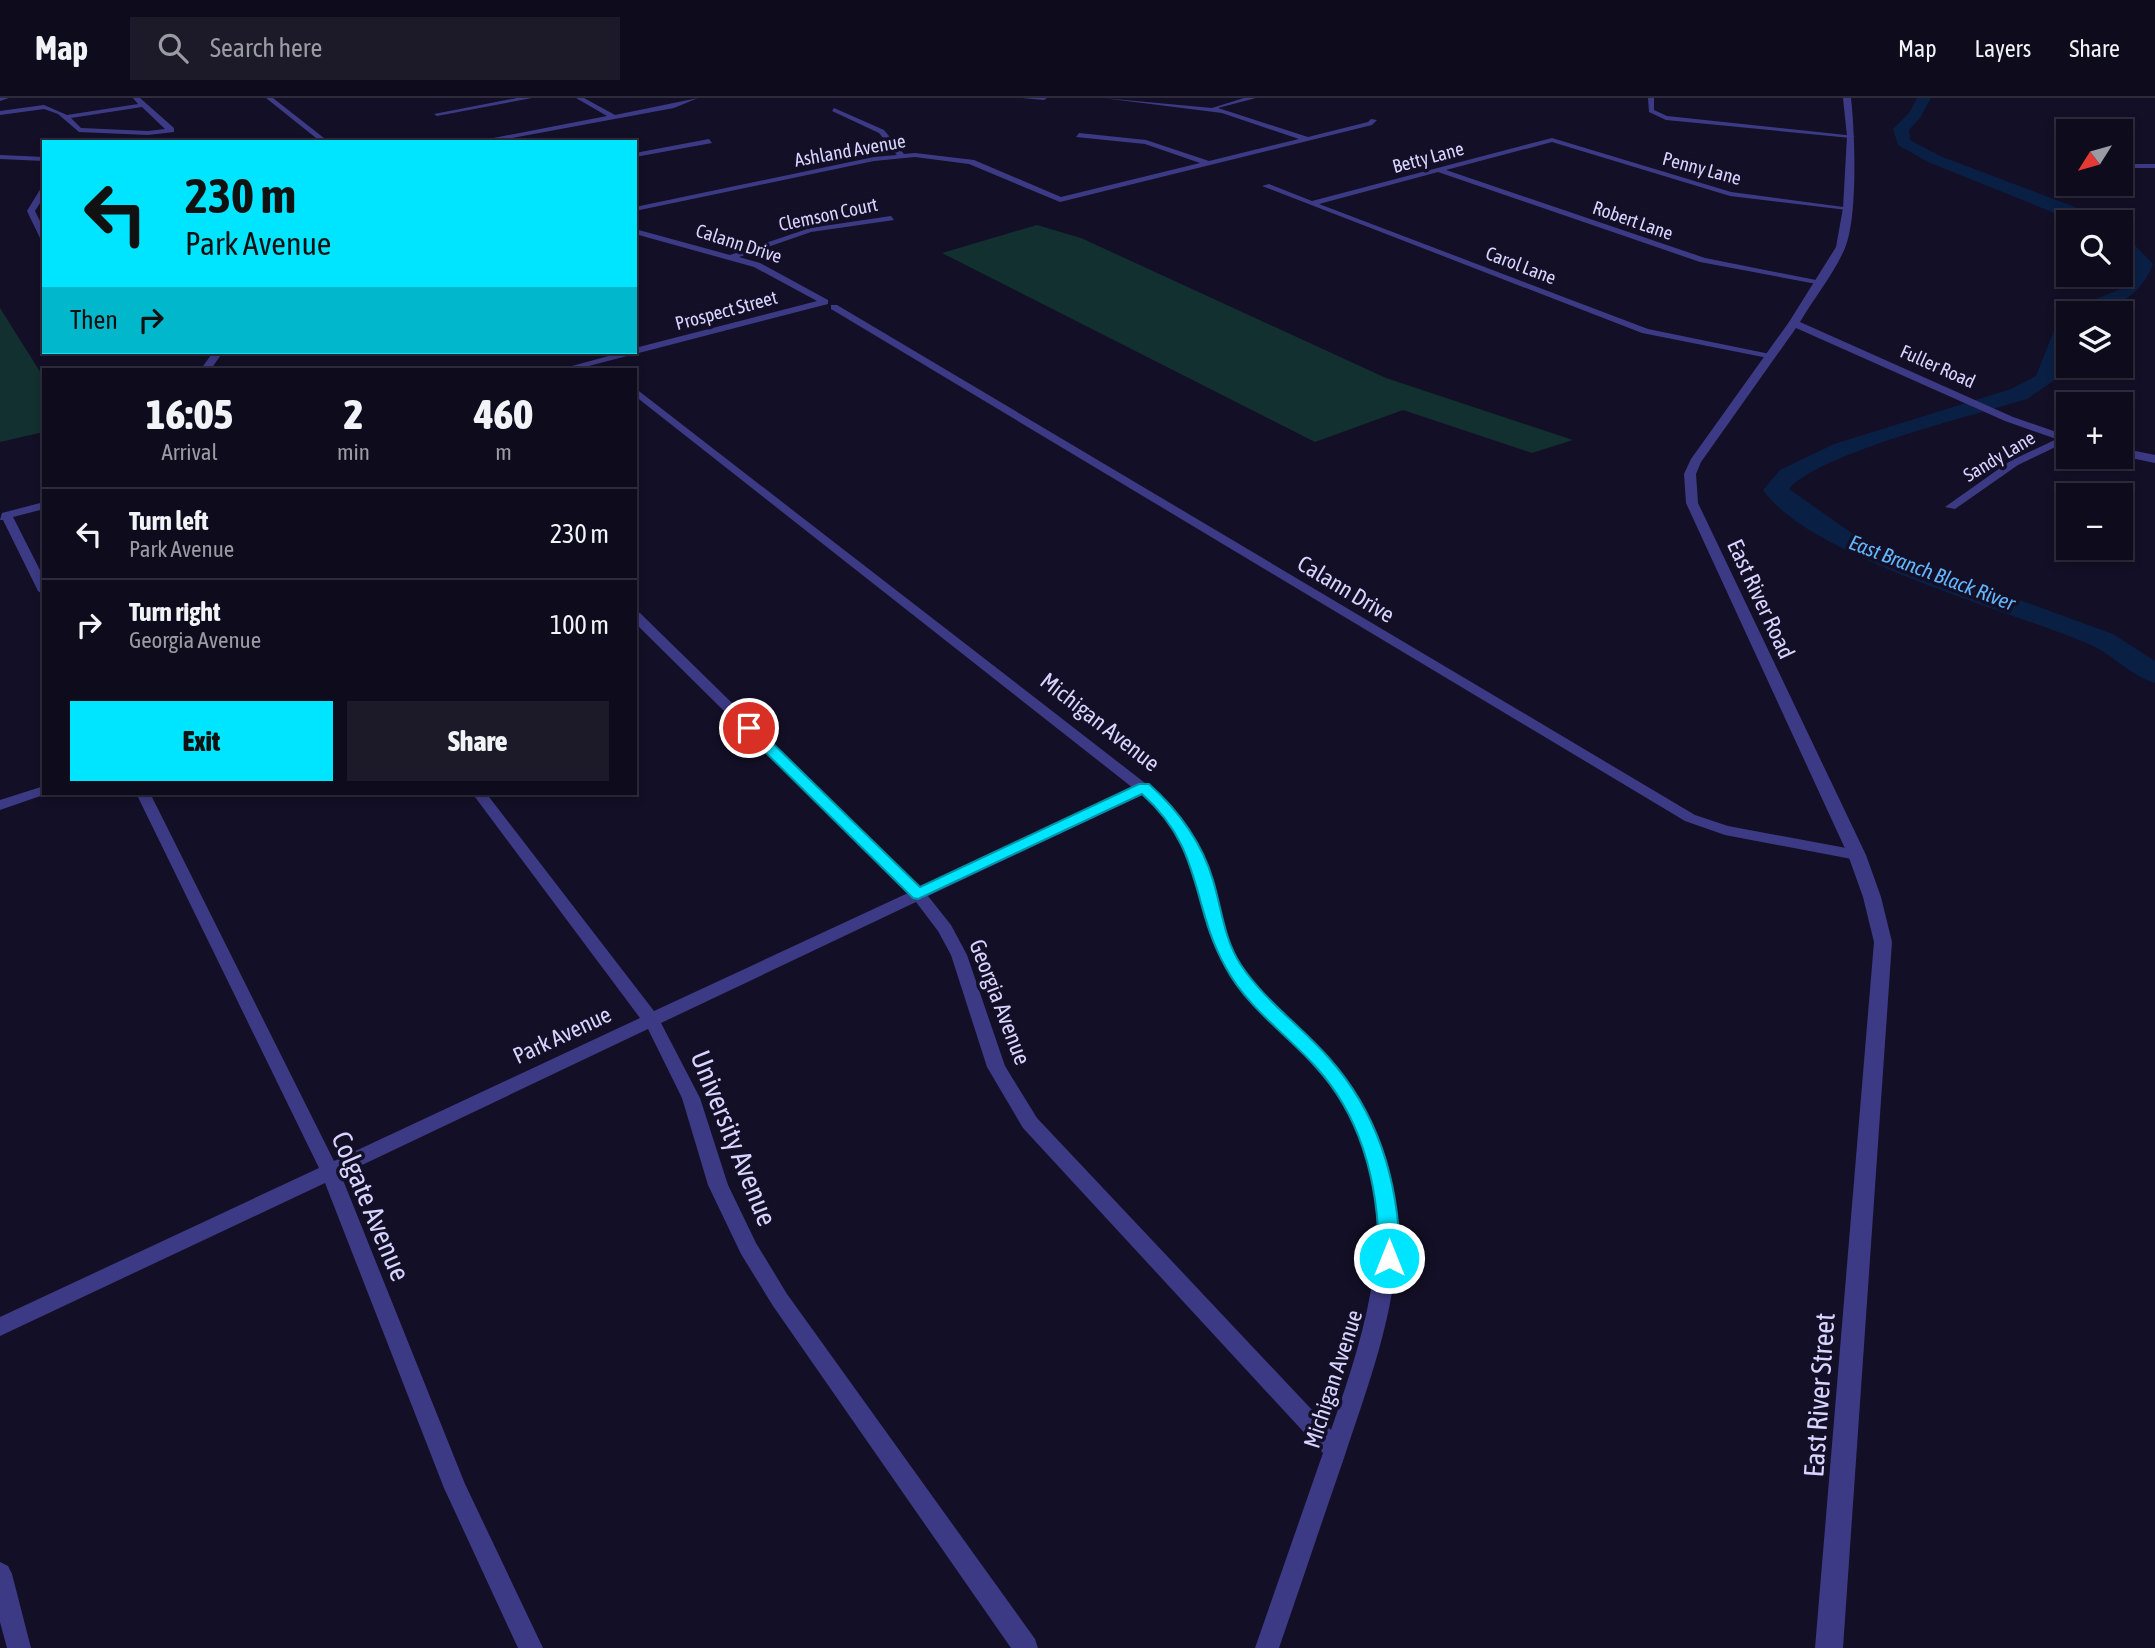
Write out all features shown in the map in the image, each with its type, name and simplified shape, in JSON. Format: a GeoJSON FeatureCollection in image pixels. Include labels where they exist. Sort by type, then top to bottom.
{"type":"FeatureCollection","features":[{"type":"Feature","properties":{"kind":"street"},"geometry":{"type":"LineString","coordinates":[[0,99],[6,98]]}},
{"type":"Feature","properties":{"kind":"street"},"geometry":{"type":"LineString","coordinates":[[0,113],[52,108],[67,117],[79,130],[148,133],[171,130],[136,98]]}},
{"type":"Feature","properties":{"kind":"street"},"geometry":{"type":"LineString","coordinates":[[269,98],[322,140]]}},
{"type":"Feature","properties":{"kind":"street"},"geometry":{"type":"LineString","coordinates":[[438,114],[529,98]]}},
{"type":"Feature","properties":{"kind":"street"},"geometry":{"type":"LineString","coordinates":[[579,98],[614,117]]}},
{"type":"Feature","properties":{"kind":"street"},"geometry":{"type":"LineString","coordinates":[[488,140],[674,106],[695,98]]}},
{"type":"Feature","properties":{"kind":"street"},"geometry":{"type":"LineString","coordinates":[[1025,98],[1044,98]]}},
{"type":"Feature","properties":{"kind":"street"},"geometry":{"type":"LineString","coordinates":[[1106,98],[1205,108],[1232,114],[1309,140]]}},
{"type":"Feature","properties":{"kind":"street"},"geometry":{"type":"LineString","coordinates":[[1205,108],[1253,98]]}},
{"type":"Feature","properties":{"kind":"street"},"geometry":{"type":"LineString","coordinates":[[1651,98],[1651,111],[1666,118],[1851,136]]}},
{"type":"Feature","properties":{"kind":"street","name":"East River Road"},"geometry":{"type":"LineString","coordinates":[[1847,98],[1851,136],[1847,208],[1841,247],[1822,282],[1695,462],[1689,488],[1692,503],[1724,576],[1857,855],[1872,897],[1882,942],[1868,1147]]}},
{"type":"Feature","properties":{"kind":"street"},"geometry":{"type":"LineString","coordinates":[[67,117],[144,105]]}},
{"type":"Feature","properties":{"kind":"street"},"geometry":{"type":"LineString","coordinates":[[834,110],[884,132],[901,155]]}},
{"type":"Feature","properties":{"kind":"street"},"geometry":{"type":"LineString","coordinates":[[0,113],[8,123]]}},
{"type":"Feature","properties":{"kind":"street","name":"Ashland Avenue"},"geometry":{"type":"LineString","coordinates":[[637,209],[901,155],[942,156],[971,162],[1060,200],[1309,140],[1370,124],[1373,120]]}},
{"type":"Feature","properties":{"kind":"street"},"geometry":{"type":"LineString","coordinates":[[1079,135],[1146,142],[1209,164]]}},
{"type":"Feature","properties":{"kind":"street","name":"Penny Lane"},"geometry":{"type":"LineString","coordinates":[[1552,140],[1730,194],[1847,208]]}},
{"type":"Feature","properties":{"kind":"street","name":"Betty Lane"},"geometry":{"type":"LineString","coordinates":[[1312,204],[1552,140]]}},
{"type":"Feature","properties":{"kind":"street"},"geometry":{"type":"LineString","coordinates":[[637,155],[709,141]]}},
{"type":"Feature","properties":{"kind":"street"},"geometry":{"type":"LineString","coordinates":[[0,157],[42,159]]}},
{"type":"Feature","properties":{"kind":"street"},"geometry":{"type":"LineString","coordinates":[[2133,166],[2155,166]]}},
{"type":"Feature","properties":{"kind":"street","name":"Robert Lane"},"geometry":{"type":"LineString","coordinates":[[1438,170],[1703,260],[1822,282]]}},
{"type":"Feature","properties":{"kind":"street","name":"Carol Lane"},"geometry":{"type":"LineString","coordinates":[[1266,186],[1645,331],[1770,356]]}},
{"type":"Feature","properties":{"kind":"street"},"geometry":{"type":"LineString","coordinates":[[42,193],[31,211],[42,235]]}},
{"type":"Feature","properties":{"kind":"street","name":"Clemson Court"},"geometry":{"type":"LineString","coordinates":[[732,257],[810,230],[891,218]]}},
{"type":"Feature","properties":{"kind":"street","name":"Calann Drive"},"geometry":{"type":"LineString","coordinates":[[637,232],[732,257],[775,273],[1689,818],[1737,833],[1857,855]]}},
{"type":"Feature","properties":{"kind":"street","name":"Prospect Street"},"geometry":{"type":"LineString","coordinates":[[637,350],[830,305]]}},
{"type":"Feature","properties":{"kind":"street","name":"Fuller Road"},"geometry":{"type":"LineString","coordinates":[[1794,323],[2010,419],[2056,436]]}},
{"type":"Feature","properties":{"kind":"street","name":"Prospect Street"},"geometry":{"type":"LineString","coordinates":[[570,368],[623,354]]}},
{"type":"Feature","properties":{"kind":"street"},"geometry":{"type":"LineString","coordinates":[[597,361],[607,368]]}},
{"type":"Feature","properties":{"kind":"street","name":"Michigan Avenue"},"geometry":{"type":"LineString","coordinates":[[637,393],[1162,803],[1190,842],[1205,880],[1217,934],[1234,968],[1262,1002],[1305,1043],[1355,1109],[1377,1160],[1389,1215],[1388,1273],[1378,1323],[1268,1648]]}},
{"type":"Feature","properties":{"kind":"street","name":"Sandy Lane"},"geometry":{"type":"LineString","coordinates":[[1951,507],[2014,463],[2056,445]]}},
{"type":"Feature","properties":{"kind":"street"},"geometry":{"type":"LineString","coordinates":[[2133,454],[2155,459]]}},
{"type":"Feature","properties":{"kind":"street"},"geometry":{"type":"LineString","coordinates":[[42,506],[3,516],[42,587]]}},
{"type":"Feature","properties":{"kind":"street","name":"Georgia Avenue"},"geometry":{"type":"LineString","coordinates":[[637,618],[918,894],[945,929],[959,955],[996,1067],[1030,1123],[1335,1450]]}},
{"type":"Feature","properties":{"kind":"street","name":"Park Avenue"},"geometry":{"type":"LineString","coordinates":[[0,1327],[1144,788]]}},
{"type":"Feature","properties":{"kind":"street"},"geometry":{"type":"LineString","coordinates":[[0,805],[42,791]]}},
{"type":"Feature","properties":{"kind":"street","name":"Colgate Avenue"},"geometry":{"type":"LineString","coordinates":[[144,795],[330,1172],[455,1488],[531,1648]]}},
{"type":"Feature","properties":{"kind":"street","name":"University Avenue"},"geometry":{"type":"LineString","coordinates":[[482,795],[651,1020],[691,1098],[718,1185],[748,1248],[780,1300],[1026,1648]]}},
{"type":"Feature","properties":{"kind":"street","name":"East River Street"},"geometry":{"type":"LineString","coordinates":[[1829,1648],[1868,1147]]}},
{"type":"Feature","properties":{"kind":"street"},"geometry":{"type":"LineString","coordinates":[[0,1574],[19,1648]]}},
{"type":"Feature","properties":{"kind":"green space"},"geometry":{"type":"Polygon","coordinates":[[[1037,225],[1081,238],[1386,378],[1573,440],[1532,453],[1403,410],[1315,442],[942,253],[1037,225]]]}},
{"type":"Feature","properties":{"kind":"green space"},"geometry":{"type":"Polygon","coordinates":[[[0,308],[42,375],[42,432],[0,442],[0,308]]]}},
{"type":"Feature","properties":{"kind":"waterway","name":"East Branch Black River"},"geometry":{"type":"LineString","coordinates":[[1924,98],[1915,115],[1901,129],[1903,142],[1934,159],[2066,210]]}},
{"type":"Feature","properties":{"kind":"waterway","name":"East Branch Black River"},"geometry":{"type":"LineString","coordinates":[[2133,253],[2144,264],[2133,286]]}},
{"type":"Feature","properties":{"kind":"waterway","name":"East Branch Black River"},"geometry":{"type":"LineString","coordinates":[[2107,301],[2125,294],[2132,287]]}},
{"type":"Feature","properties":{"kind":"waterway","name":"East Branch Black River"},"geometry":{"type":"LineString","coordinates":[[2056,349],[2045,379],[2019,394],[1842,449],[1788,475],[1775,490],[1807,516],[1844,539],[1964,589],[2103,640],[2155,674]]}},
{"type":"Feature","properties":{"kind":"route"},"geometry":{"type":"LineString","coordinates":[[749,728],[918,894],[1144,788],[1162,803],[1190,842],[1205,880],[1217,934],[1234,968],[1262,1002],[1324,1064],[1355,1109],[1377,1160],[1385,1187],[1389,1215],[1389,1258]]}}]}
